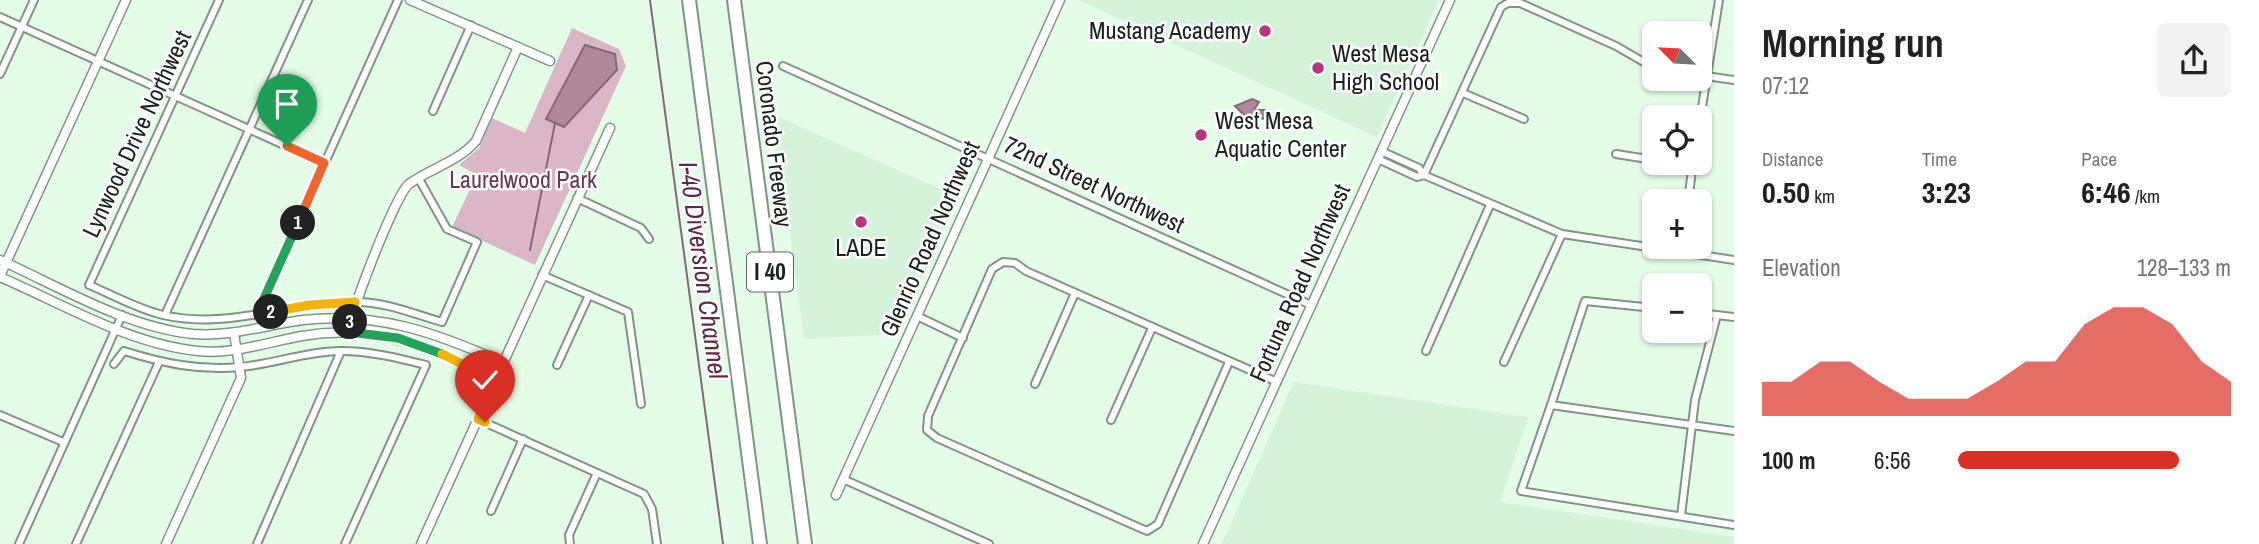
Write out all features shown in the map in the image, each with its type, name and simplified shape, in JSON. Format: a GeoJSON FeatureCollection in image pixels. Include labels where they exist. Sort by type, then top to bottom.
{"type":"FeatureCollection","features":[{"type":"Feature","properties":{"kind":"highway","name":"I 40"},"geometry":{"type":"LineString","coordinates":[[690,0],[759,544]]}},
{"type":"Feature","properties":{"kind":"highway","name":"Coronado Freeway"},"geometry":{"type":"LineString","coordinates":[[734,0],[805,544]]}},
{"type":"Feature","properties":{"kind":"street"},"geometry":{"type":"LineString","coordinates":[[0,74],[34,0]]}},
{"type":"Feature","properties":{"kind":"street"},"geometry":{"type":"LineString","coordinates":[[126,0],[3,261],[0,276],[155,344],[200,352],[237,349],[303,336],[349,332],[398,338],[440,353],[494,380]]}},
{"type":"Feature","properties":{"kind":"street","name":"Lynwood Drive Northwest"},"geometry":{"type":"LineString","coordinates":[[165,315],[89,285],[219,0]]}},
{"type":"Feature","properties":{"kind":"street"},"geometry":{"type":"LineString","coordinates":[[308,0],[165,315],[214,319],[263,314],[310,305],[355,302],[374,303],[442,322],[477,243],[447,229],[419,179]]}},
{"type":"Feature","properties":{"kind":"street"},"geometry":{"type":"LineString","coordinates":[[263,314],[262,303],[398,0]]}},
{"type":"Feature","properties":{"kind":"street"},"geometry":{"type":"LineString","coordinates":[[410,0],[550,61]]}},
{"type":"Feature","properties":{"kind":"street","name":"Glenrio Road Northwest"},"geometry":{"type":"LineString","coordinates":[[836,495],[1059,0]]}},
{"type":"Feature","properties":{"kind":"street","name":"Fortuna Road Northwest"},"geometry":{"type":"LineString","coordinates":[[1203,544],[1450,0]]}},
{"type":"Feature","properties":{"kind":"street"},"geometry":{"type":"LineString","coordinates":[[1712,33],[1719,0]]}},
{"type":"Feature","properties":{"kind":"street"},"geometry":{"type":"LineString","coordinates":[[1424,175],[1501,7],[1508,3],[1520,4],[1616,46],[1642,61]]}},
{"type":"Feature","properties":{"kind":"street"},"geometry":{"type":"LineString","coordinates":[[0,17],[324,163]]}},
{"type":"Feature","properties":{"kind":"street"},"geometry":{"type":"LineString","coordinates":[[433,111],[471,25]]}},
{"type":"Feature","properties":{"kind":"street"},"geometry":{"type":"LineString","coordinates":[[349,332],[355,302],[407,186],[466,152],[476,141],[517,47]]}},
{"type":"Feature","properties":{"kind":"street","name":"72nd Street Northwest"},"geometry":{"type":"LineString","coordinates":[[783,66],[1311,305]]}},
{"type":"Feature","properties":{"kind":"street"},"geometry":{"type":"LineString","coordinates":[[1712,77],[1734,80]]}},
{"type":"Feature","properties":{"kind":"street"},"geometry":{"type":"LineString","coordinates":[[1462,93],[1524,119]]}},
{"type":"Feature","properties":{"kind":"street"},"geometry":{"type":"LineString","coordinates":[[425,543],[502,362],[610,128]]}},
{"type":"Feature","properties":{"kind":"street"},"geometry":{"type":"LineString","coordinates":[[1616,154],[1642,158]]}},
{"type":"Feature","properties":{"kind":"street"},"geometry":{"type":"LineString","coordinates":[[1379,155],[1419,168],[1424,175],[1562,234],[1642,244]]}},
{"type":"Feature","properties":{"kind":"street"},"geometry":{"type":"LineString","coordinates":[[577,198],[641,228],[649,239]]}},
{"type":"Feature","properties":{"kind":"street"},"geometry":{"type":"LineString","coordinates":[[1426,351],[1490,205]]}},
{"type":"Feature","properties":{"kind":"street"},"geometry":{"type":"LineString","coordinates":[[1504,362],[1562,234]]}},
{"type":"Feature","properties":{"kind":"street"},"geometry":{"type":"LineString","coordinates":[[1712,255],[1734,260]]}},
{"type":"Feature","properties":{"kind":"street"},"geometry":{"type":"LineString","coordinates":[[3,261],[122,314],[161,328],[194,334],[234,333],[301,321],[350,318],[420,328],[502,362]]}},
{"type":"Feature","properties":{"kind":"street"},"geometry":{"type":"LineString","coordinates":[[1229,362],[1157,524],[1147,531],[937,438],[927,430],[928,416],[992,269],[1003,262],[1016,263],[1075,293],[1277,382]]}},
{"type":"Feature","properties":{"kind":"street"},"geometry":{"type":"LineString","coordinates":[[542,275],[628,312],[640,404]]}},
{"type":"Feature","properties":{"kind":"street"},"geometry":{"type":"LineString","coordinates":[[1035,384],[1075,293]]}},
{"type":"Feature","properties":{"kind":"street"},"geometry":{"type":"LineString","coordinates":[[557,365],[589,295]]}},
{"type":"Feature","properties":{"kind":"street"},"geometry":{"type":"LineString","coordinates":[[1642,307],[1585,301],[1521,491],[1734,524]]}},
{"type":"Feature","properties":{"kind":"street"},"geometry":{"type":"LineString","coordinates":[[19,544],[122,314]]}},
{"type":"Feature","properties":{"kind":"street"},"geometry":{"type":"LineString","coordinates":[[1712,314],[1734,317]]}},
{"type":"Feature","properties":{"kind":"street"},"geometry":{"type":"LineString","coordinates":[[1681,516],[1695,400],[1717,315]]}},
{"type":"Feature","properties":{"kind":"street"},"geometry":{"type":"LineString","coordinates":[[917,316],[963,338]]}},
{"type":"Feature","properties":{"kind":"street"},"geometry":{"type":"LineString","coordinates":[[1111,420],[1153,327]]}},
{"type":"Feature","properties":{"kind":"street"},"geometry":{"type":"LineString","coordinates":[[166,544],[241,378],[234,333]]}},
{"type":"Feature","properties":{"kind":"street"},"geometry":{"type":"LineString","coordinates":[[114,363],[124,351],[159,362],[200,368],[240,367],[341,351],[386,355],[426,365],[345,544]]}},
{"type":"Feature","properties":{"kind":"street"},"geometry":{"type":"LineString","coordinates":[[257,544],[341,351]]}},
{"type":"Feature","properties":{"kind":"street"},"geometry":{"type":"LineString","coordinates":[[76,544],[159,362]]}},
{"type":"Feature","properties":{"kind":"street"},"geometry":{"type":"LineString","coordinates":[[1550,405],[1734,431]]}},
{"type":"Feature","properties":{"kind":"street"},"geometry":{"type":"LineString","coordinates":[[0,415],[63,442]]}},
{"type":"Feature","properties":{"kind":"street"},"geometry":{"type":"LineString","coordinates":[[478,419],[645,494],[649,500],[657,544]]}},
{"type":"Feature","properties":{"kind":"street"},"geometry":{"type":"LineString","coordinates":[[491,511],[523,439]]}},
{"type":"Feature","properties":{"kind":"street"},"geometry":{"type":"LineString","coordinates":[[570,544],[569,535],[597,472]]}},
{"type":"Feature","properties":{"kind":"street"},"geometry":{"type":"LineString","coordinates":[[843,478],[989,544]]}},
{"type":"Feature","properties":{"kind":"shaded area","name":"West Mesa High School"},"geometry":{"type":"Polygon","coordinates":[[[1078,0],[1439,0],[1377,137],[1078,0]]]}},
{"type":"Feature","properties":{"kind":"shaded area"},"geometry":{"type":"Polygon","coordinates":[[[585,45],[615,54],[617,70],[564,127],[546,119],[585,45]]]}},
{"type":"Feature","properties":{"kind":"shaded area"},"geometry":{"type":"Polygon","coordinates":[[[1252,99],[1259,102],[1254,110],[1265,110],[1266,119],[1259,118],[1258,124],[1244,124],[1244,115],[1235,106],[1252,99]]]}},
{"type":"Feature","properties":{"kind":"shaded area"},"geometry":{"type":"Polygon","coordinates":[[[774,115],[958,197],[896,334],[804,339],[774,115]]]}},
{"type":"Feature","properties":{"kind":"shaded area"},"geometry":{"type":"Polygon","coordinates":[[[1294,382],[1528,417],[1500,502],[1734,537],[1734,544],[1222,544],[1294,382]]]}},
{"type":"Feature","properties":{"kind":"green space","name":"Laurelwood Park"},"geometry":{"type":"Polygon","coordinates":[[[572,28],[619,49],[626,66],[535,265],[452,227],[477,175],[459,165],[479,148],[492,118],[525,133],[572,28]]]}},
{"type":"Feature","properties":{"kind":"waterway","name":"I-40 Diversion Channel"},"geometry":{"type":"LineString","coordinates":[[650,0],[723,544]]}},
{"type":"Feature","properties":{"kind":"waterway"},"geometry":{"type":"LineString","coordinates":[[530,250],[555,123]]}},
{"type":"Feature","properties":{"kind":"place","name":"Mustang Academy"},"geometry":{"type":"Point","coordinates":[1265,31]}},
{"type":"Feature","properties":{"kind":"place","name":"West Mesa High School"},"geometry":{"type":"Point","coordinates":[1318,68]}},
{"type":"Feature","properties":{"kind":"place","name":"West Mesa Aquatic Center"},"geometry":{"type":"Point","coordinates":[1201,135]}},
{"type":"Feature","properties":{"kind":"place","name":"LADE"},"geometry":{"type":"Point","coordinates":[861,222]}},
{"type":"Feature","properties":{"kind":"route"},"geometry":{"type":"LineString","coordinates":[[287,146],[324,163],[262,303],[263,314],[310,305],[355,302],[349,332],[398,338],[440,353],[494,380],[478,419],[485,422]]}}]}
